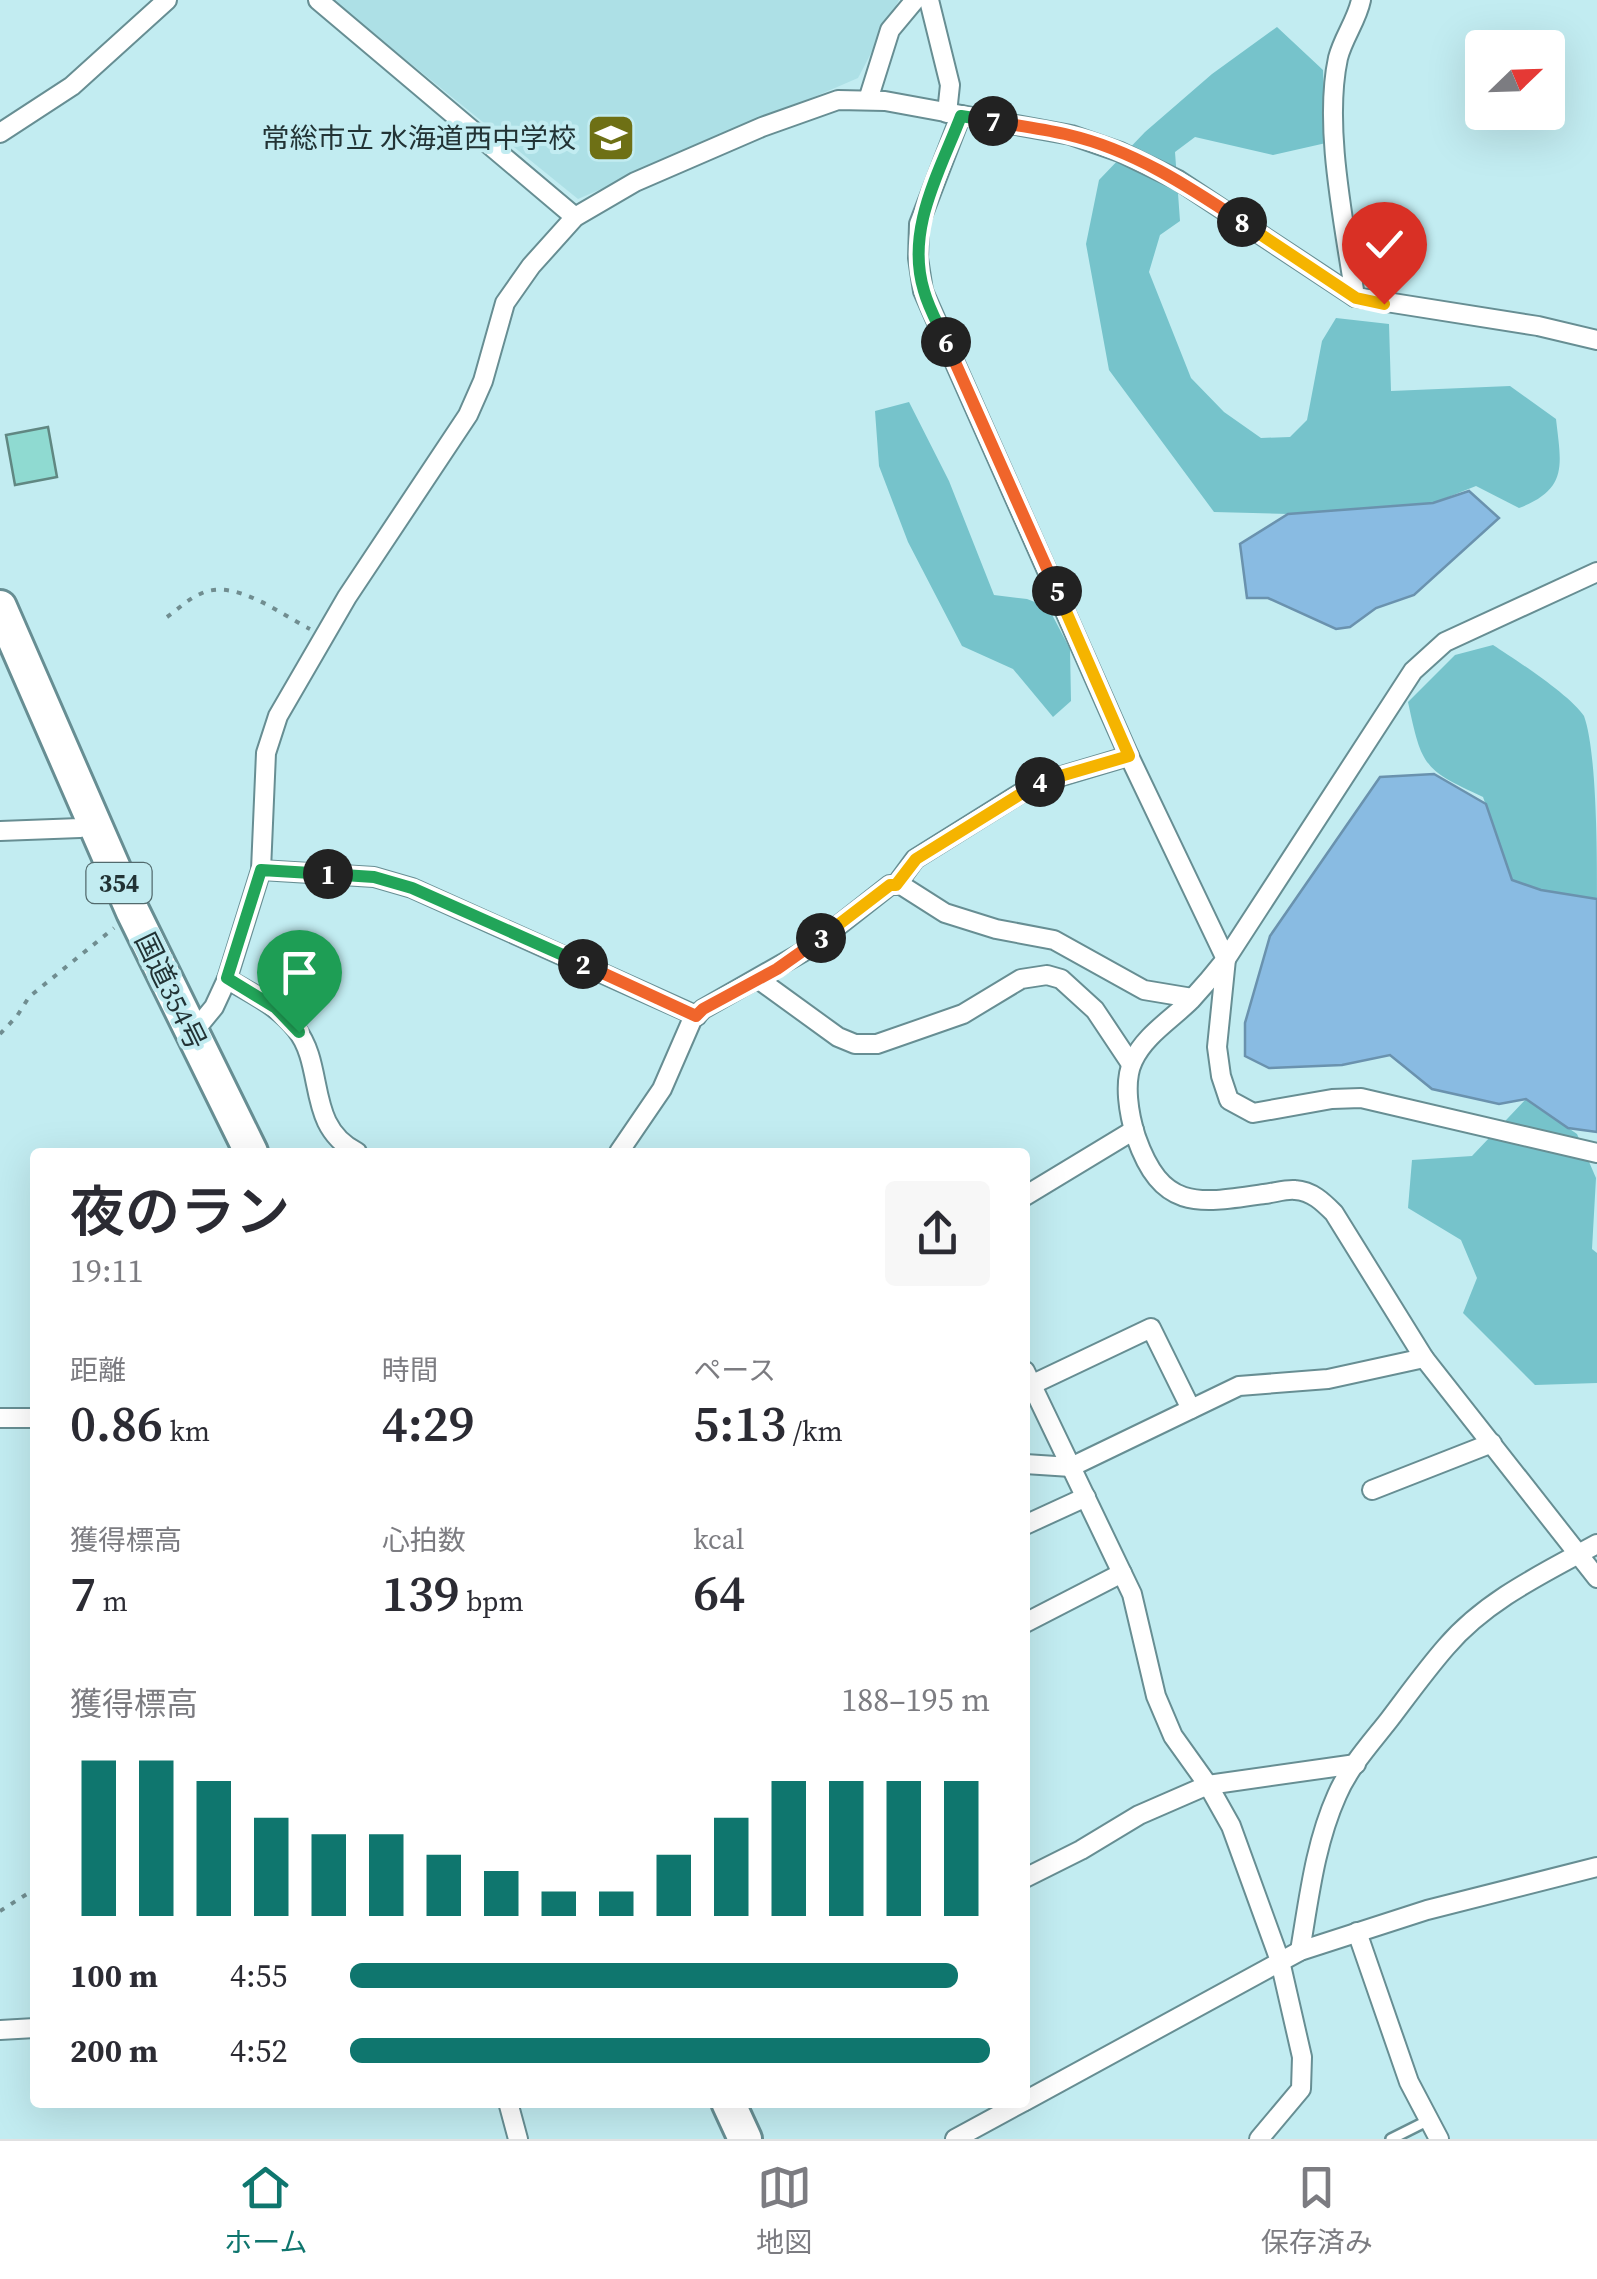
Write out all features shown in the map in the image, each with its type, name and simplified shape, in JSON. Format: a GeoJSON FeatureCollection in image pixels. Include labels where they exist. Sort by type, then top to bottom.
{"type":"FeatureCollection","features":[{"type":"Feature","properties":{"kind":"highway","name":"国道354号"},"geometry":{"type":"LineString","coordinates":[[0,607],[92,823],[191,1035],[249,1148]]}},
{"type":"Feature","properties":{"kind":"highway"},"geometry":{"type":"LineString","coordinates":[[731,2108],[745,2139]]}},
{"type":"Feature","properties":{"kind":"street"},"geometry":{"type":"LineString","coordinates":[[0,133],[72,86],[166,0]]}},
{"type":"Feature","properties":{"kind":"street"},"geometry":{"type":"LineString","coordinates":[[318,0],[575,217]]}},
{"type":"Feature","properties":{"kind":"street"},"geometry":{"type":"LineString","coordinates":[[868,100],[890,30],[914,0]]}},
{"type":"Feature","properties":{"kind":"street"},"geometry":{"type":"LineString","coordinates":[[929,0],[954,114],[919,224],[918,258],[924,291],[1129,756],[1226,959],[1218,1024],[1220,1076],[1229,1100],[1254,1113],[1361,1098],[1597,1153]]}},
{"type":"Feature","properties":{"kind":"street"},"geometry":{"type":"LineString","coordinates":[[1356,298],[1337,171],[1334,91],[1339,55],[1361,0]]}},
{"type":"Feature","properties":{"kind":"street"},"geometry":{"type":"LineString","coordinates":[[191,1035],[214,1007],[227,978],[261,870],[266,753],[278,716],[324,636],[468,414],[505,303],[531,266],[575,217],[635,182],[838,100],[868,100],[954,114],[1071,135],[1120,152],[1178,180],[1356,298],[1538,326],[1597,340]]}},
{"type":"Feature","properties":{"kind":"street"},"geometry":{"type":"LineString","coordinates":[[1597,572],[1445,642],[1413,671],[1226,959],[1140,1048],[1131,1064],[1128,1087],[1134,1130],[1147,1166],[1164,1186],[1183,1197],[1208,1202],[1296,1190],[1317,1197],[1334,1212],[1424,1358],[1597,1578]]}},
{"type":"Feature","properties":{"kind":"street"},"geometry":{"type":"LineString","coordinates":[[896,885],[916,859],[1035,784],[1129,756]]}},
{"type":"Feature","properties":{"kind":"street"},"geometry":{"type":"LineString","coordinates":[[0,830],[80,828],[92,823]]}},
{"type":"Feature","properties":{"kind":"street"},"geometry":{"type":"LineString","coordinates":[[261,870],[374,877],[412,888],[696,1016]]}},
{"type":"Feature","properties":{"kind":"street"},"geometry":{"type":"LineString","coordinates":[[622,1148],[662,1089],[696,1016],[810,948],[890,885],[945,913],[996,929],[1054,940],[1144,990],[1192,998]]}},
{"type":"Feature","properties":{"kind":"street"},"geometry":{"type":"LineString","coordinates":[[227,978],[276,1008],[299,1032],[312,1068],[320,1111],[353,1148]]}},
{"type":"Feature","properties":{"kind":"street"},"geometry":{"type":"LineString","coordinates":[[758,979],[838,1037],[856,1044],[876,1044],[963,1014],[1021,979],[1061,979],[1095,1010],[1131,1064]]}},
{"type":"Feature","properties":{"kind":"street"},"geometry":{"type":"LineString","coordinates":[[1030,1193],[1134,1130]]}},
{"type":"Feature","properties":{"kind":"street"},"geometry":{"type":"LineString","coordinates":[[1030,1377],[1152,1328],[1191,1409]]}},
{"type":"Feature","properties":{"kind":"street"},"geometry":{"type":"LineString","coordinates":[[1030,1464],[1071,1468],[1239,1386],[1328,1379],[1424,1358]]}},
{"type":"Feature","properties":{"kind":"street"},"geometry":{"type":"LineString","coordinates":[[1030,1382],[1132,1594],[1156,1696],[1173,1736],[1231,1826],[1280,1961],[1302,2057],[1301,2090],[1260,2139]]}},
{"type":"Feature","properties":{"kind":"street"},"geometry":{"type":"LineString","coordinates":[[0,1418],[30,1418]]}},
{"type":"Feature","properties":{"kind":"street"},"geometry":{"type":"LineString","coordinates":[[1372,1490],[1492,1443]]}},
{"type":"Feature","properties":{"kind":"street"},"geometry":{"type":"LineString","coordinates":[[1030,1523],[1086,1497]]}},
{"type":"Feature","properties":{"kind":"street"},"geometry":{"type":"LineString","coordinates":[[1300,1951],[1324,1831],[1338,1792],[1356,1764],[1447,1645],[1517,1588],[1597,1544]]}},
{"type":"Feature","properties":{"kind":"street"},"geometry":{"type":"LineString","coordinates":[[1030,1620],[1122,1573]]}},
{"type":"Feature","properties":{"kind":"street"},"geometry":{"type":"LineString","coordinates":[[1030,1876],[1140,1815],[1208,1785],[1356,1764]]}},
{"type":"Feature","properties":{"kind":"street"},"geometry":{"type":"LineString","coordinates":[[1030,2099],[1300,1951],[1428,1910],[1597,1867]]}},
{"type":"Feature","properties":{"kind":"street"},"geometry":{"type":"LineString","coordinates":[[1357,1932],[1409,2082],[1439,2139]]}},
{"type":"Feature","properties":{"kind":"street"},"geometry":{"type":"LineString","coordinates":[[0,2030],[30,2028]]}},
{"type":"Feature","properties":{"kind":"street"},"geometry":{"type":"LineString","coordinates":[[510,2108],[518,2139]]}},
{"type":"Feature","properties":{"kind":"street"},"geometry":{"type":"LineString","coordinates":[[955,2139],[998,2109]]}},
{"type":"Feature","properties":{"kind":"lane"},"geometry":{"type":"LineString","coordinates":[[1391,2139],[1429,2120]]}},
{"type":"Feature","properties":{"kind":"path"},"geometry":{"type":"LineString","coordinates":[[167,617],[200,593],[234,590],[324,636]]}},
{"type":"Feature","properties":{"kind":"path"},"geometry":{"type":"LineString","coordinates":[[0,1034],[18,1016],[29,997],[133,912]]}},
{"type":"Feature","properties":{"kind":"path"},"geometry":{"type":"LineString","coordinates":[[0,1912],[30,1892]]}},
{"type":"Feature","properties":{"kind":"shaded area","name":"常総市立 水海道西中学校"},"geometry":{"type":"Polygon","coordinates":[[[332,0],[899,0],[858,78],[578,199],[332,0]]]}},
{"type":"Feature","properties":{"kind":"shaded area"},"geometry":{"type":"Polygon","coordinates":[[[1277,27],[1323,70],[1326,143],[1273,155],[1195,137],[1175,152],[1180,221],[1160,235],[1149,272],[1191,378],[1224,412],[1261,438],[1290,437],[1307,420],[1322,341],[1336,318],[1389,324],[1391,391],[1510,386],[1556,419],[1558,473],[1547,492],[1535,501],[1519,508],[1476,486],[1433,503],[1288,514],[1214,512],[1109,370],[1086,244],[1099,180],[1145,132],[1212,74],[1277,27]]]}},
{"type":"Feature","properties":{"kind":"shaded area"},"geometry":{"type":"Polygon","coordinates":[[[909,402],[949,481],[994,595],[1027,599],[1048,607],[1070,649],[1071,701],[1053,717],[1013,669],[962,646],[908,542],[879,466],[875,411],[909,402]]]}},
{"type":"Feature","properties":{"kind":"shaded area"},"geometry":{"type":"Polygon","coordinates":[[[1469,491],[1499,518],[1414,595],[1376,608],[1350,627],[1336,629],[1268,598],[1247,598],[1240,544],[1288,514],[1433,503],[1469,491]]]}},
{"type":"Feature","properties":{"kind":"shaded area"},"geometry":{"type":"Polygon","coordinates":[[[1493,645],[1555,688],[1584,716],[1594,778],[1597,899],[1531,889],[1512,880],[1483,797],[1437,772],[1422,753],[1408,702],[1455,655],[1493,645]]]}},
{"type":"Feature","properties":{"kind":"shaded area"},"geometry":{"type":"Polygon","coordinates":[[[1434,774],[1486,804],[1512,880],[1541,890],[1597,899],[1597,1132],[1568,1128],[1526,1099],[1499,1104],[1432,1089],[1390,1055],[1342,1065],[1269,1068],[1245,1056],[1245,1023],[1270,936],[1380,777],[1434,774]]]}},
{"type":"Feature","properties":{"kind":"shaded area"},"geometry":{"type":"Polygon","coordinates":[[[1526,1099],[1577,1134],[1596,1178],[1592,1249],[1597,1253],[1597,1383],[1535,1385],[1463,1313],[1477,1278],[1461,1240],[1408,1208],[1412,1160],[1472,1156],[1526,1099]]]}},
{"type":"Feature","properties":{"kind":"building"},"geometry":{"type":"Polygon","coordinates":[[[48,427],[57,477],[15,485],[6,435],[48,427]]]}},
{"type":"Feature","properties":{"kind":"place","name":"常総市立 水海道西中学校"},"geometry":{"type":"Point","coordinates":[611,138]}},
{"type":"Feature","properties":{"kind":"route"},"geometry":{"type":"LineString","coordinates":[[299,1032],[276,1008],[227,978],[261,870],[374,877],[412,888],[696,1016],[810,948],[858,908],[890,885],[896,885],[916,859],[1035,784],[1129,756],[924,291],[918,258],[919,224],[961,116],[1071,135],[1120,152],[1178,180],[1356,298],[1384,304]]}}]}
